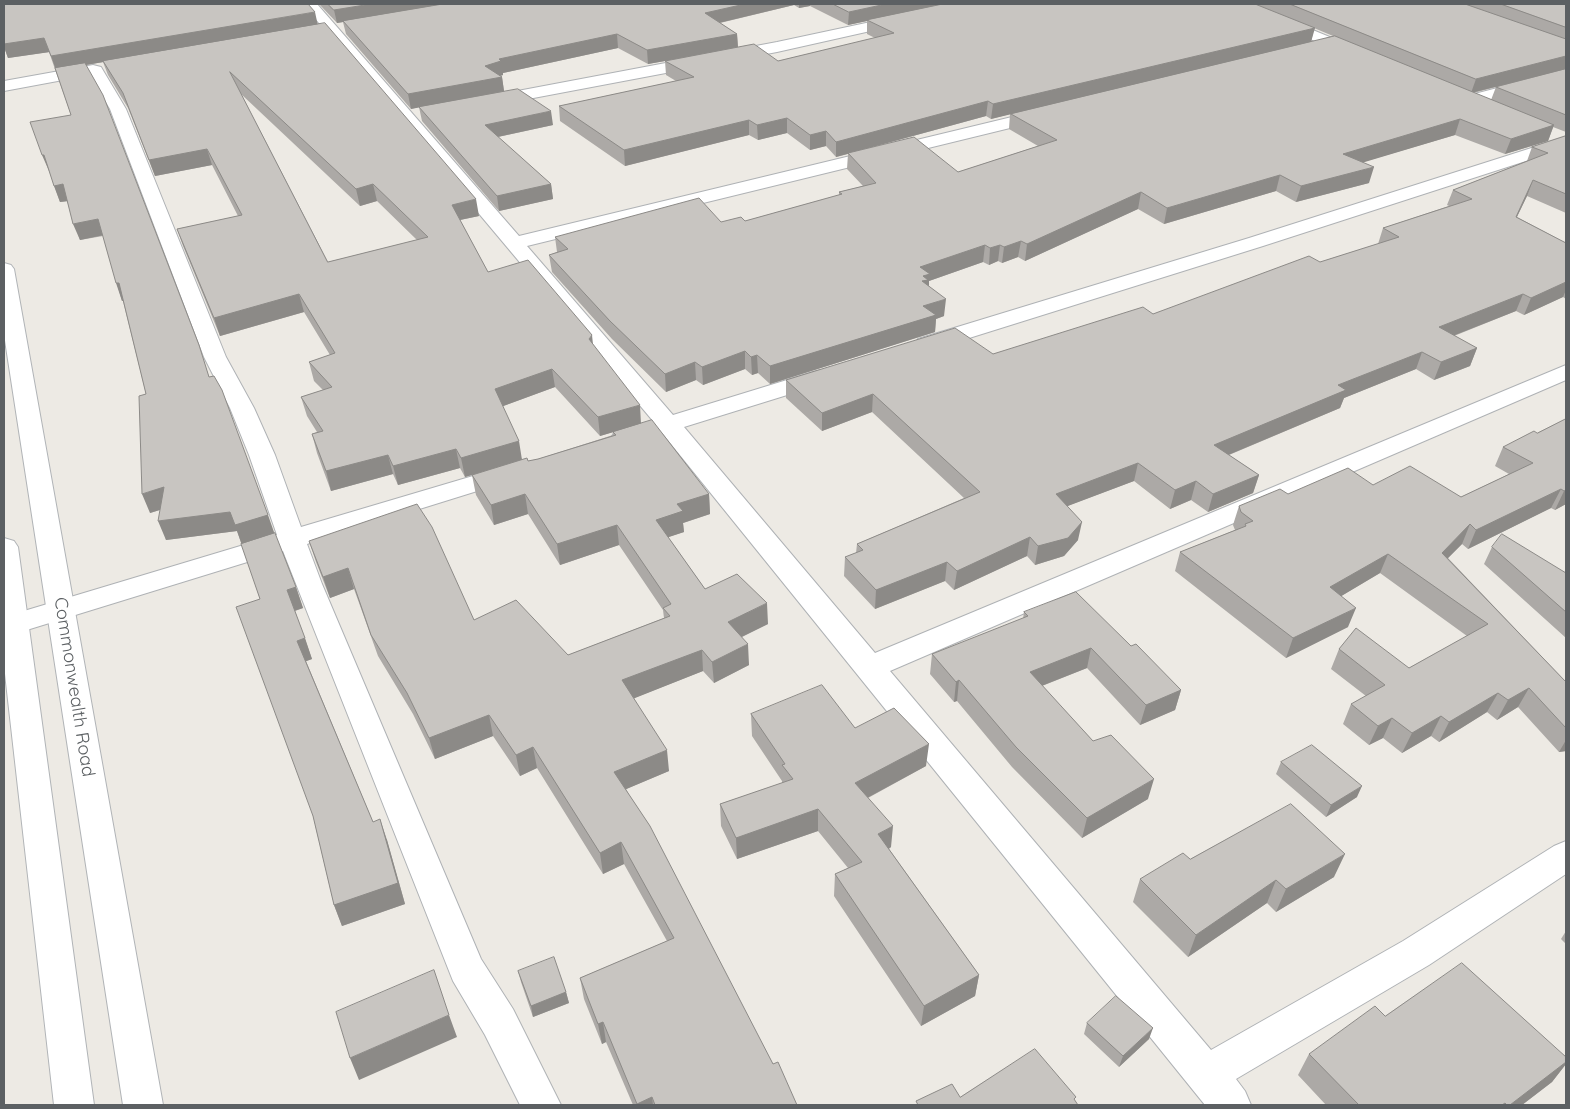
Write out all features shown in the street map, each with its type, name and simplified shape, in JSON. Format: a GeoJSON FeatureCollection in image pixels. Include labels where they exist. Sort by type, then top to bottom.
{"type":"FeatureCollection","features":[{"type":"Feature","properties":{"kind":"street"},"geometry":{"type":"LineString","coordinates":[[310,4],[415,115],[515,243],[668,424],[1231,1105]]}},
{"type":"Feature","properties":{"kind":"street"},"geometry":{"type":"LineString","coordinates":[[473,104],[777,47],[973,4]]}},
{"type":"Feature","properties":{"kind":"street"},"geometry":{"type":"LineString","coordinates":[[1238,4],[1369,58]]}},
{"type":"Feature","properties":{"kind":"street"},"geometry":{"type":"LineString","coordinates":[[1304,50],[1333,43]]}},
{"type":"Feature","properties":{"kind":"street"},"geometry":{"type":"LineString","coordinates":[[4,86],[104,68],[118,109],[215,357],[246,416],[294,540],[308,584],[466,969],[499,1022],[541,1105]]}},
{"type":"Feature","properties":{"kind":"street"},"geometry":{"type":"LineString","coordinates":[[1469,100],[1566,75]]}},
{"type":"Feature","properties":{"kind":"street"},"geometry":{"type":"LineString","coordinates":[[1451,92],[1496,111]]}},
{"type":"Feature","properties":{"kind":"street"},"geometry":{"type":"LineString","coordinates":[[515,243],[1064,109]]}},
{"type":"Feature","properties":{"kind":"street"},"geometry":{"type":"LineString","coordinates":[[905,351],[1247,245],[1560,138]]}},
{"type":"Feature","properties":{"kind":"street","name":"Commonwealth Road"},"geometry":{"type":"LineString","coordinates":[[4,269],[143,1105]]}},
{"type":"Feature","properties":{"kind":"street"},"geometry":{"type":"LineString","coordinates":[[602,445],[839,372]]}},
{"type":"Feature","properties":{"kind":"street"},"geometry":{"type":"LineString","coordinates":[[869,668],[1566,372]]}},
{"type":"Feature","properties":{"kind":"street"},"geometry":{"type":"LineString","coordinates":[[9,626],[528,468]]}},
{"type":"Feature","properties":{"kind":"street"},"geometry":{"type":"LineString","coordinates":[[4,548],[9,626],[74,1105]]}},
{"type":"Feature","properties":{"kind":"street"},"geometry":{"type":"LineString","coordinates":[[1206,1075],[1416,953],[1566,856]]}},
{"type":"Feature","properties":{"kind":"building"},"geometry":{"type":"Polygon","coordinates":[[[4,4],[308,4],[315,12],[51,56],[44,38],[4,44],[4,4]]]}},
{"type":"Feature","properties":{"kind":"building"},"geometry":{"type":"Polygon","coordinates":[[[328,4],[371,4],[334,10],[328,4]]]}},
{"type":"Feature","properties":{"kind":"building"},"geometry":{"type":"Polygon","coordinates":[[[443,4],[745,4],[705,13],[737,34],[647,50],[617,34],[499,59],[501,61],[485,66],[502,77],[408,94],[343,21],[443,4]]]}},
{"type":"Feature","properties":{"kind":"building"},"geometry":{"type":"Polygon","coordinates":[[[833,4],[886,4],[849,12],[833,4]]]}},
{"type":"Feature","properties":{"kind":"building"},"geometry":{"type":"Polygon","coordinates":[[[943,4],[1255,4],[1315,28],[993,104],[988,101],[836,142],[826,131],[810,135],[787,118],[757,125],[749,120],[624,150],[559,106],[694,77],[665,61],[754,44],[778,61],[894,33],[867,20],[943,4]]]}},
{"type":"Feature","properties":{"kind":"building"},"geometry":{"type":"Polygon","coordinates":[[[1290,4],[1465,4],[1566,39],[1566,56],[1476,79],[1290,4]]]}},
{"type":"Feature","properties":{"kind":"building"},"geometry":{"type":"Polygon","coordinates":[[[1501,4],[1566,4],[1566,27],[1501,4]]]}},
{"type":"Feature","properties":{"kind":"building"},"geometry":{"type":"Polygon","coordinates":[[[325,23],[476,199],[452,205],[488,272],[528,260],[592,335],[589,339],[640,405],[598,417],[552,369],[495,389],[519,441],[461,458],[456,449],[393,466],[388,455],[326,471],[312,434],[323,431],[301,397],[332,387],[309,362],[335,353],[299,294],[214,318],[177,229],[242,215],[207,149],[149,160],[123,93],[103,61],[325,23]],[[230,72],[328,262],[428,237],[373,184],[356,189],[230,72]]]}},
{"type":"Feature","properties":{"kind":"building"},"geometry":{"type":"Polygon","coordinates":[[[1335,36],[1554,125],[1511,139],[1460,119],[1343,154],[1374,167],[1301,186],[1280,175],[1167,208],[1141,192],[1027,244],[1021,241],[1004,247],[1000,245],[990,248],[985,245],[920,267],[930,274],[923,276],[928,280],[922,281],[946,299],[923,306],[936,315],[770,366],[757,355],[751,357],[745,351],[702,367],[695,362],[665,374],[610,321],[549,255],[568,249],[555,237],[699,198],[721,222],[741,217],[745,221],[842,194],[839,192],[876,183],[848,153],[914,137],[958,172],[1057,140],[1011,114],[1335,36]]]}},
{"type":"Feature","properties":{"kind":"building"},"geometry":{"type":"Polygon","coordinates":[[[85,63],[103,95],[199,345],[209,377],[214,376],[222,390],[268,515],[235,525],[230,512],[158,521],[164,487],[142,494],[139,396],[146,394],[119,283],[116,283],[98,219],[73,224],[63,184],[54,186],[44,155],[42,155],[30,122],[71,115],[55,68],[85,63]]]}},
{"type":"Feature","properties":{"kind":"building"},"geometry":{"type":"Polygon","coordinates":[[[1566,69],[1566,115],[1496,87],[1566,69]]]}},
{"type":"Feature","properties":{"kind":"building"},"geometry":{"type":"Polygon","coordinates":[[[518,89],[551,111],[485,125],[551,184],[497,196],[419,107],[518,89]]]}},
{"type":"Feature","properties":{"kind":"building"},"geometry":{"type":"Polygon","coordinates":[[[1566,136],[1566,194],[1533,180],[1516,217],[1566,243],[1566,282],[1531,298],[1523,294],[1439,327],[1477,348],[1441,362],[1422,352],[1338,385],[1346,390],[1214,445],[1259,475],[1213,494],[1196,481],[1175,490],[1138,463],[1056,494],[1082,522],[1068,538],[1038,546],[1030,537],[957,571],[947,562],[876,590],[845,557],[863,550],[857,544],[980,492],[873,394],[822,413],[786,380],[955,328],[993,354],[1143,307],[1153,314],[1309,256],[1320,262],[1399,237],[1383,228],[1472,199],[1453,190],[1548,153],[1532,147],[1566,136]]]}},
{"type":"Feature","properties":{"kind":"building"},"geometry":{"type":"Polygon","coordinates":[[[1566,419],[1566,490],[1561,489],[1476,530],[1470,524],[1442,553],[1566,682],[1566,728],[1529,688],[1508,700],[1498,693],[1449,722],[1441,716],[1412,733],[1392,718],[1378,726],[1351,704],[1385,685],[1339,649],[1356,628],[1409,668],[1488,624],[1388,554],[1330,587],[1356,608],[1293,638],[1180,552],[1246,526],[1245,524],[1253,521],[1241,512],[1239,506],[1280,489],[1288,494],[1348,468],[1373,485],[1410,466],[1461,497],[1533,463],[1503,447],[1534,431],[1537,433],[1566,419]]]}},
{"type":"Feature","properties":{"kind":"building"},"geometry":{"type":"Polygon","coordinates":[[[652,420],[709,494],[677,504],[683,511],[656,520],[705,589],[737,574],[767,603],[728,622],[748,644],[712,662],[702,650],[622,680],[667,750],[614,772],[650,826],[773,1064],[778,1062],[797,1105],[655,1105],[652,1097],[637,1104],[603,1022],[598,1024],[580,978],[674,938],[621,842],[600,853],[533,747],[516,755],[489,715],[429,738],[407,693],[371,635],[348,568],[323,577],[309,541],[417,504],[432,527],[474,620],[516,600],[568,655],[670,616],[663,608],[671,604],[617,525],[557,544],[525,494],[491,505],[472,475],[527,458],[528,461],[538,459],[616,435],[613,432],[652,420]]]}},
{"type":"Feature","properties":{"kind":"building"},"geometry":{"type":"Polygon","coordinates":[[[275,533],[296,587],[287,590],[305,638],[297,641],[373,822],[380,819],[398,883],[334,905],[313,816],[236,607],[260,599],[241,544],[275,533]]]}},
{"type":"Feature","properties":{"kind":"building"},"geometry":{"type":"Polygon","coordinates":[[[1502,534],[1566,573],[1566,612],[1492,547],[1502,534]]]}},
{"type":"Feature","properties":{"kind":"building"},"geometry":{"type":"Polygon","coordinates":[[[1076,592],[1131,646],[1136,644],[1181,690],[1146,705],[1091,648],[1030,672],[1093,741],[1111,735],[1154,779],[1087,818],[1016,747],[959,680],[956,682],[932,654],[1028,616],[1024,612],[1076,592]]]}},
{"type":"Feature","properties":{"kind":"building"},"geometry":{"type":"Polygon","coordinates":[[[822,685],[855,728],[894,708],[929,744],[855,783],[893,826],[878,834],[979,975],[924,1006],[835,874],[862,862],[818,809],[736,838],[720,804],[793,779],[782,765],[785,764],[751,714],[822,685]]]}},
{"type":"Feature","properties":{"kind":"building"},"geometry":{"type":"Polygon","coordinates":[[[1312,745],[1362,786],[1331,805],[1281,762],[1312,745]]]}},
{"type":"Feature","properties":{"kind":"building"},"geometry":{"type":"Polygon","coordinates":[[[1291,804],[1345,854],[1286,889],[1276,880],[1196,935],[1140,879],[1183,853],[1190,859],[1291,804]]]}},
{"type":"Feature","properties":{"kind":"building"},"geometry":{"type":"Polygon","coordinates":[[[554,957],[566,992],[531,1006],[518,971],[554,957]]]}},
{"type":"Feature","properties":{"kind":"building"},"geometry":{"type":"Polygon","coordinates":[[[1462,963],[1566,1057],[1566,1062],[1510,1105],[1505,1103],[1502,1105],[1359,1105],[1309,1054],[1375,1006],[1385,1016],[1462,963]]]}},
{"type":"Feature","properties":{"kind":"building"},"geometry":{"type":"Polygon","coordinates":[[[434,970],[449,1015],[350,1058],[336,1012],[434,970]]]}},
{"type":"Feature","properties":{"kind":"building"},"geometry":{"type":"Polygon","coordinates":[[[1116,996],[1153,1028],[1123,1056],[1087,1023],[1116,996]]]}},
{"type":"Feature","properties":{"kind":"building"},"geometry":{"type":"Polygon","coordinates":[[[1035,1049],[1076,1097],[1074,1099],[1078,1105],[918,1105],[916,1101],[952,1084],[960,1097],[1035,1049]]]}}]}
